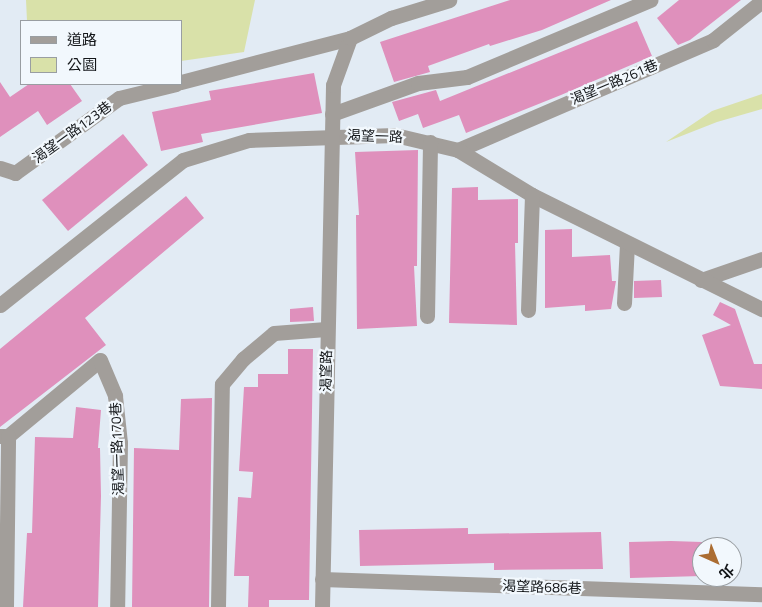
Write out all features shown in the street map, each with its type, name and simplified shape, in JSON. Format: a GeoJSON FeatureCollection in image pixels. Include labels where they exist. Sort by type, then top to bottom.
{"type":"FeatureCollection","features":[{"type":"Feature","properties":{"kind":"street"},"geometry":{"type":"LineString","coordinates":[[182,82],[350,38],[391,18],[449,0]]}},
{"type":"Feature","properties":{"kind":"street"},"geometry":{"type":"LineString","coordinates":[[332,114],[418,83],[468,77],[650,0]]}},
{"type":"Feature","properties":{"kind":"street","name":"渴望一路261巷"},"geometry":{"type":"LineString","coordinates":[[458,150],[712,40],[762,1]]}},
{"type":"Feature","properties":{"kind":"street"},"geometry":{"type":"LineString","coordinates":[[332,135],[333,85],[350,38]]}},
{"type":"Feature","properties":{"kind":"street","name":"渴望一路123巷"},"geometry":{"type":"LineString","coordinates":[[0,168],[15,173],[119,98],[172,85]]}},
{"type":"Feature","properties":{"kind":"street","name":"渴望一路"},"geometry":{"type":"LineString","coordinates":[[0,305],[183,160],[249,140],[332,135],[395,134],[458,150],[532,195],[762,309]]}},
{"type":"Feature","properties":{"kind":"street","name":"渴望路"},"geometry":{"type":"LineString","coordinates":[[322,607],[326,329],[332,135]]}},
{"type":"Feature","properties":{"kind":"street"},"geometry":{"type":"LineString","coordinates":[[427,316],[430,142]]}},
{"type":"Feature","properties":{"kind":"street"},"geometry":{"type":"LineString","coordinates":[[528,310],[532,195]]}},
{"type":"Feature","properties":{"kind":"street"},"geometry":{"type":"LineString","coordinates":[[624,304],[627,243]]}},
{"type":"Feature","properties":{"kind":"street"},"geometry":{"type":"LineString","coordinates":[[701,280],[762,259]]}},
{"type":"Feature","properties":{"kind":"street"},"geometry":{"type":"LineString","coordinates":[[218,607],[222,384],[243,359],[274,333],[326,329]]}},
{"type":"Feature","properties":{"kind":"street","name":"渴望一路170巷"},"geometry":{"type":"LineString","coordinates":[[4,436],[100,360],[115,396],[120,443],[117,607]]}},
{"type":"Feature","properties":{"kind":"street"},"geometry":{"type":"LineString","coordinates":[[4,436],[9,526],[6,607]]}},
{"type":"Feature","properties":{"kind":"street","name":"渴望路686巷"},"geometry":{"type":"LineString","coordinates":[[322,580],[762,594]]}},
{"type":"Feature","properties":{"kind":"green space"},"geometry":{"type":"Polygon","coordinates":[[[26,0],[255,0],[244,52],[182,61],[182,20],[27,20],[26,0]]]}},
{"type":"Feature","properties":{"kind":"green space"},"geometry":{"type":"Polygon","coordinates":[[[762,94],[762,109],[717,122],[666,142],[712,111],[762,94]]]}},
{"type":"Feature","properties":{"kind":"building"},"geometry":{"type":"Polygon","coordinates":[[[510,0],[611,0],[542,30],[490,46],[489,44],[428,66],[430,72],[394,82],[380,42],[510,0]]]}},
{"type":"Feature","properties":{"kind":"building"},"geometry":{"type":"Polygon","coordinates":[[[679,0],[741,0],[690,40],[678,45],[657,18],[679,0]]]}},
{"type":"Feature","properties":{"kind":"building"},"geometry":{"type":"Polygon","coordinates":[[[637,21],[652,56],[561,95],[466,133],[459,115],[423,128],[418,114],[399,121],[392,102],[436,90],[440,101],[637,21]]]}},
{"type":"Feature","properties":{"kind":"building"},"geometry":{"type":"Polygon","coordinates":[[[314,73],[322,113],[201,134],[203,142],[161,151],[152,112],[211,100],[209,91],[314,73]]]}},
{"type":"Feature","properties":{"kind":"building"},"geometry":{"type":"Polygon","coordinates":[[[0,82],[10,97],[28,85],[71,85],[82,101],[47,125],[38,111],[0,137],[0,82]]]}},
{"type":"Feature","properties":{"kind":"building"},"geometry":{"type":"Polygon","coordinates":[[[123,134],[148,165],[68,231],[42,200],[123,134]]]}},
{"type":"Feature","properties":{"kind":"building"},"geometry":{"type":"Polygon","coordinates":[[[418,150],[417,266],[414,266],[417,326],[357,329],[356,215],[359,215],[355,152],[418,150]]]}},
{"type":"Feature","properties":{"kind":"building"},"geometry":{"type":"Polygon","coordinates":[[[478,187],[478,200],[518,199],[518,243],[515,243],[517,325],[449,323],[452,188],[478,187]]]}},
{"type":"Feature","properties":{"kind":"building"},"geometry":{"type":"Polygon","coordinates":[[[186,196],[204,218],[85,318],[106,345],[0,427],[0,349],[186,196]]]}},
{"type":"Feature","properties":{"kind":"building"},"geometry":{"type":"Polygon","coordinates":[[[572,229],[572,257],[610,255],[612,281],[616,281],[611,309],[585,311],[585,305],[545,308],[545,230],[572,229]]]}},
{"type":"Feature","properties":{"kind":"building"},"geometry":{"type":"Polygon","coordinates":[[[661,280],[662,297],[634,298],[634,281],[661,280]]]}},
{"type":"Feature","properties":{"kind":"building"},"geometry":{"type":"Polygon","coordinates":[[[720,302],[735,309],[754,364],[762,364],[762,389],[720,386],[702,335],[731,325],[713,315],[720,302]]]}},
{"type":"Feature","properties":{"kind":"building"},"geometry":{"type":"Polygon","coordinates":[[[313,307],[314,321],[290,322],[290,309],[313,307]]]}},
{"type":"Feature","properties":{"kind":"building"},"geometry":{"type":"Polygon","coordinates":[[[288,349],[313,349],[309,600],[269,600],[269,607],[248,607],[249,576],[234,576],[238,497],[251,498],[253,472],[239,471],[244,387],[258,387],[258,374],[288,374],[288,349]]]}},
{"type":"Feature","properties":{"kind":"building"},"geometry":{"type":"Polygon","coordinates":[[[212,398],[209,607],[132,607],[134,448],[179,450],[181,399],[212,398]]]}},
{"type":"Feature","properties":{"kind":"building"},"geometry":{"type":"Polygon","coordinates":[[[76,407],[101,410],[98,448],[100,448],[101,496],[98,607],[23,607],[27,533],[32,533],[35,437],[73,438],[76,407]]]}},
{"type":"Feature","properties":{"kind":"building"},"geometry":{"type":"Polygon","coordinates":[[[468,528],[468,534],[601,532],[603,569],[494,570],[494,563],[360,566],[359,530],[468,528]]]}},
{"type":"Feature","properties":{"kind":"building"},"geometry":{"type":"Polygon","coordinates":[[[629,542],[692,542],[692,576],[630,578],[629,542]]]}}]}
